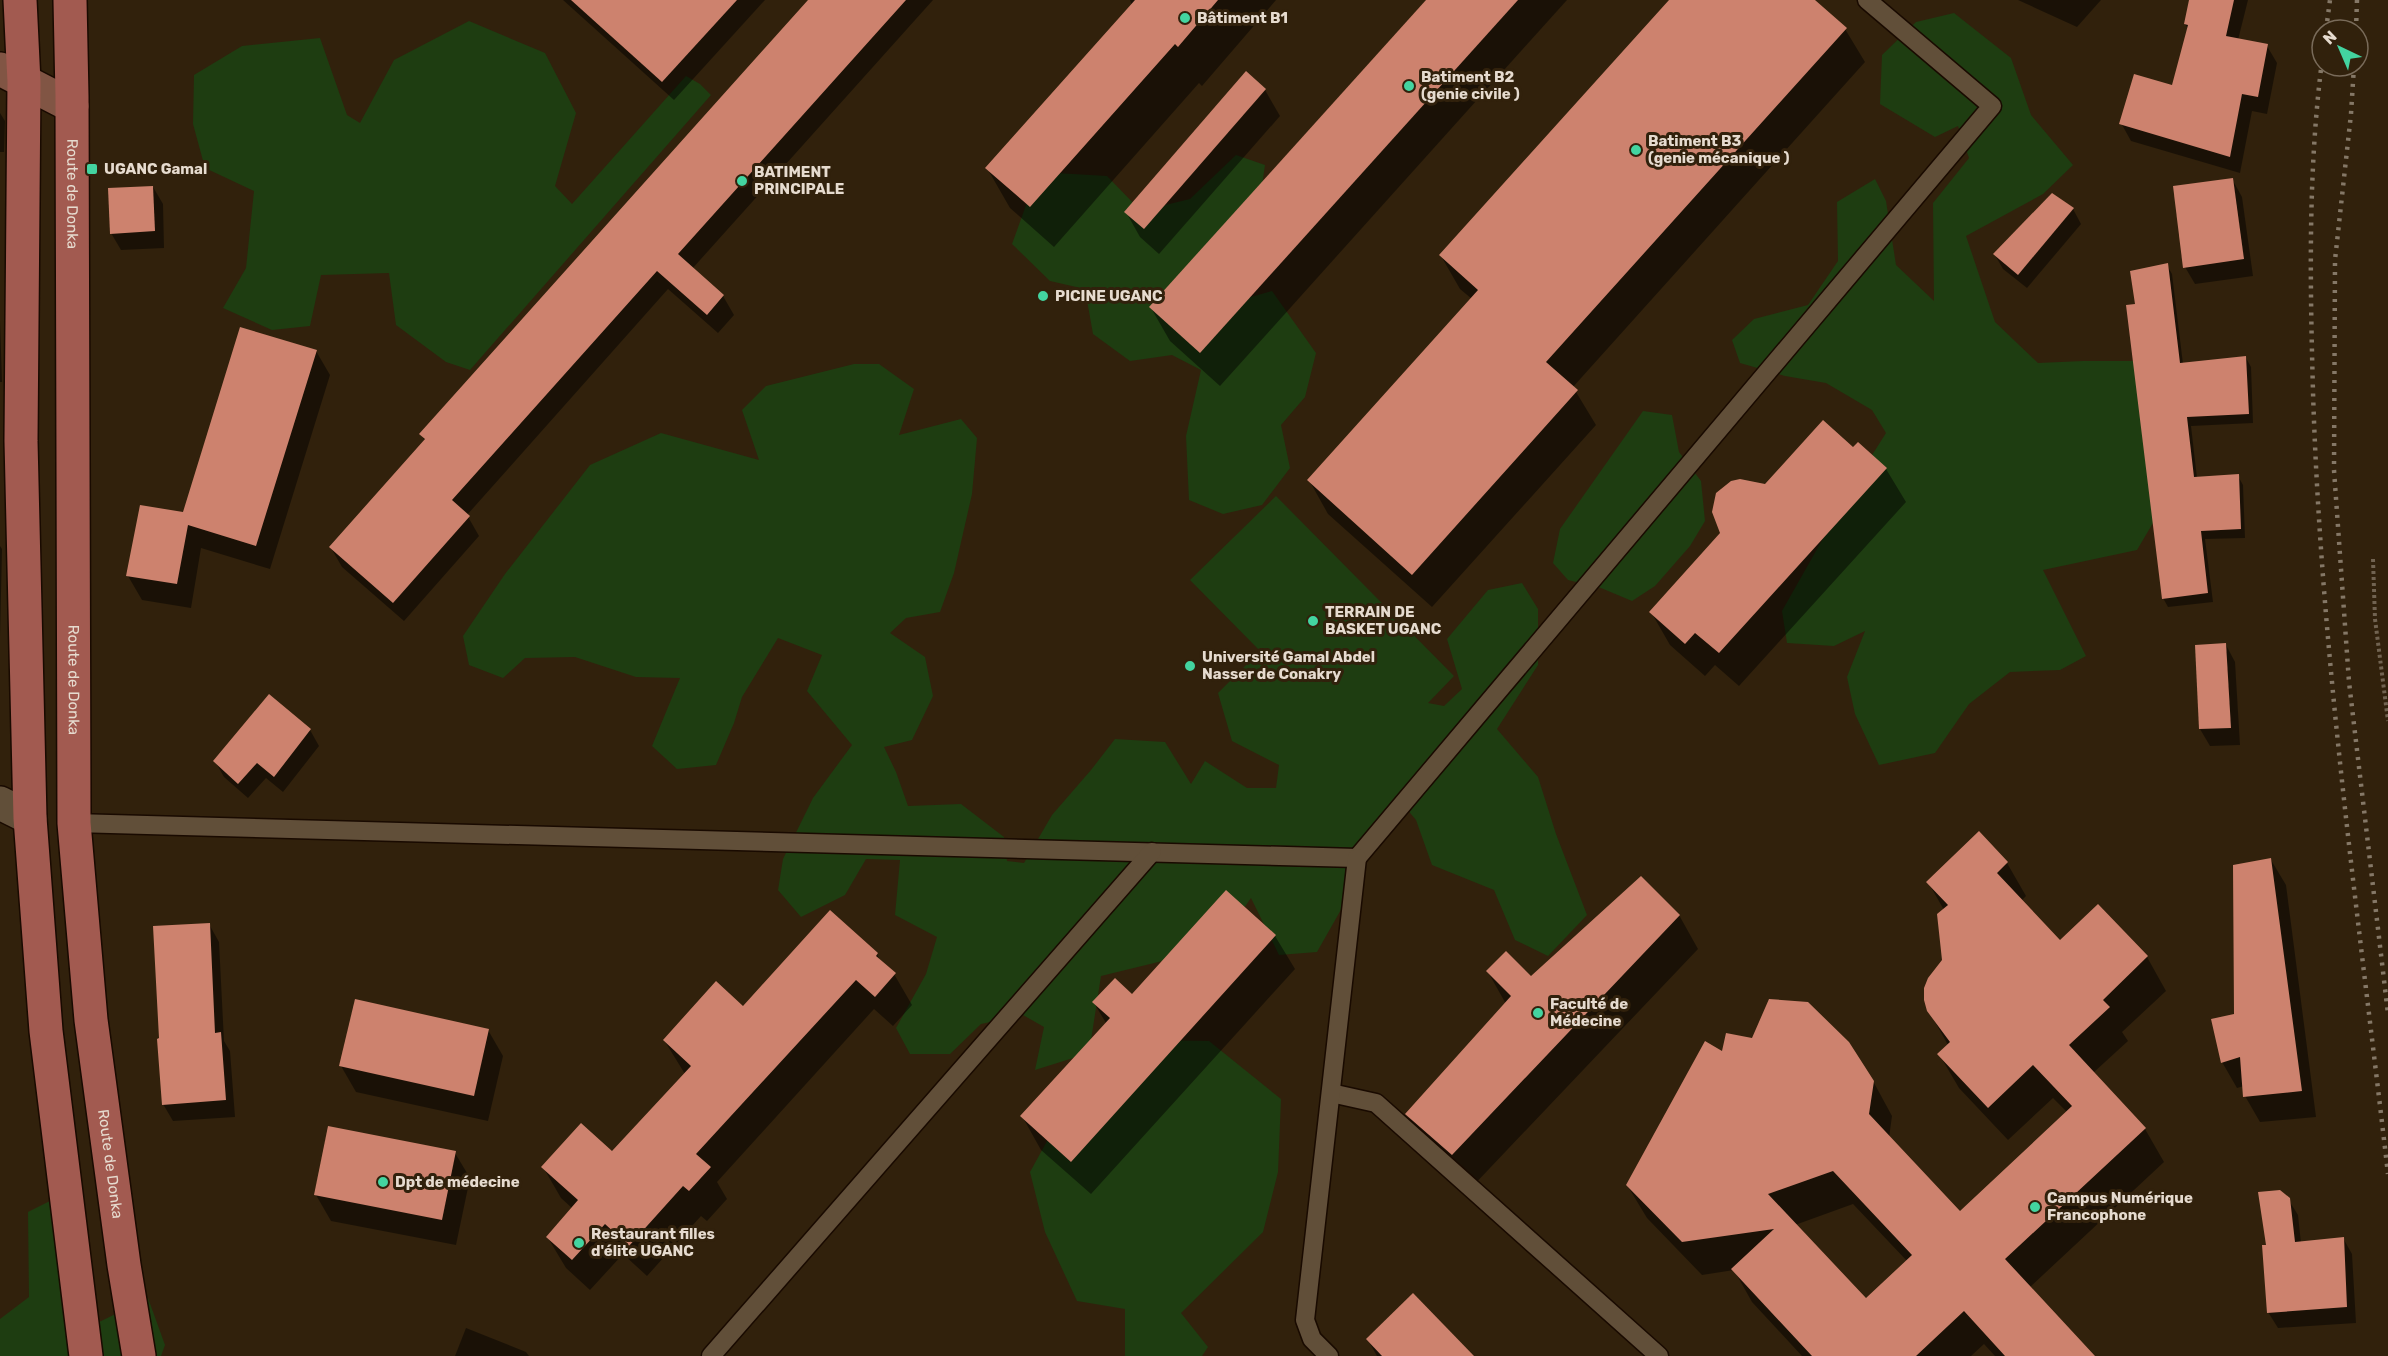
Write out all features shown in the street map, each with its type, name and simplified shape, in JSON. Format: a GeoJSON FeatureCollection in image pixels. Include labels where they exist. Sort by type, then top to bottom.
{"type":"FeatureCollection","features":[{"type":"Feature","properties":{"kind":"main road"},"geometry":{"type":"LineString","coordinates":[[20,0],[12,75],[30,818],[46,1031],[86,1356]]}},
{"type":"Feature","properties":{"kind":"main road","name":"Route de Donka"},"geometry":{"type":"LineString","coordinates":[[70,0],[74,823],[92,1020],[124,1264],[139,1356]]}},
{"type":"Feature","properties":{"kind":"main road"},"geometry":{"type":"LineString","coordinates":[[12,75],[72,106]]}},
{"type":"Feature","properties":{"kind":"street"},"geometry":{"type":"LineString","coordinates":[[0,803],[30,818]]}},
{"type":"Feature","properties":{"kind":"lane"},"geometry":{"type":"LineString","coordinates":[[62,0],[75,0]]}},
{"type":"Feature","properties":{"kind":"lane"},"geometry":{"type":"LineString","coordinates":[[1329,1356],[1312,1339],[1305,1320],[1358,858],[1992,106],[1867,0]]}},
{"type":"Feature","properties":{"kind":"lane"},"geometry":{"type":"LineString","coordinates":[[74,823],[1358,858]]}},
{"type":"Feature","properties":{"kind":"lane"},"geometry":{"type":"LineString","coordinates":[[711,1356],[1152,852]]}},
{"type":"Feature","properties":{"kind":"lane"},"geometry":{"type":"LineString","coordinates":[[1331,1093],[1376,1103],[1659,1356]]}},
{"type":"Feature","properties":{"kind":"path"},"geometry":{"type":"LineString","coordinates":[[2373,559],[2375,619],[2388,721]]}},
{"type":"Feature","properties":{"kind":"green space"},"geometry":{"type":"Polygon","coordinates":[[[1954,13],[2011,58],[2031,115],[2073,165],[2043,194],[1966,236],[1995,322],[2038,363],[2138,361],[2169,496],[2137,550],[2043,570],[2086,656],[2060,670],[2010,672],[1969,704],[1935,753],[1879,765],[1855,714],[1847,677],[1865,631],[1834,646],[1787,643],[1782,611],[1855,482],[1886,433],[1872,410],[1826,383],[1785,376],[1740,363],[1732,340],[1754,319],[1808,305],[1838,261],[1837,202],[1875,179],[1886,201],[1896,265],[1934,301],[1933,203],[1969,158],[1958,126],[1935,137],[1880,104],[1882,55],[1916,22],[1954,13]]]}},
{"type":"Feature","properties":{"kind":"green space"},"geometry":{"type":"Polygon","coordinates":[[[469,21],[545,53],[576,113],[555,186],[572,204],[686,76],[700,84],[711,95],[470,370],[446,362],[396,325],[389,273],[321,275],[310,326],[272,330],[223,308],[246,268],[254,191],[205,168],[193,124],[194,75],[242,46],[320,38],[347,115],[360,123],[394,60],[469,21]]]}},
{"type":"Feature","properties":{"kind":"green space"},"geometry":{"type":"Polygon","coordinates":[[[1236,155],[1265,165],[1256,227],[1191,314],[1272,291],[1316,353],[1305,397],[1281,425],[1290,468],[1262,505],[1223,514],[1189,500],[1186,436],[1201,370],[1172,355],[1130,361],[1093,334],[1085,289],[1050,281],[1012,244],[1038,172],[1107,176],[1141,211],[1190,199],[1236,155]]]}},
{"type":"Feature","properties":{"kind":"green space"},"geometry":{"type":"Polygon","coordinates":[[[854,364],[879,364],[914,389],[899,435],[961,419],[977,438],[972,494],[954,573],[940,612],[906,618],[890,633],[925,657],[933,696],[912,740],[884,747],[908,806],[961,804],[1004,837],[1007,861],[1024,863],[1052,815],[1115,739],[1165,742],[1191,784],[1205,761],[1247,788],[1276,788],[1279,765],[1232,741],[1218,693],[1246,665],[1265,656],[1190,580],[1276,496],[1454,676],[1428,703],[1444,706],[1462,689],[1447,639],[1488,590],[1522,583],[1538,609],[1538,665],[1497,729],[1538,777],[1556,834],[1587,915],[1548,956],[1515,940],[1494,890],[1432,865],[1416,820],[1396,796],[1367,831],[1355,885],[1317,952],[1279,955],[1251,898],[1220,942],[1191,954],[1101,976],[1089,1053],[1035,1070],[1044,1027],[1023,1015],[981,1024],[950,1054],[910,1054],[896,1028],[926,974],[937,937],[895,915],[900,860],[866,859],[845,895],[801,917],[778,890],[783,859],[813,798],[852,745],[807,691],[822,655],[778,638],[742,697],[734,723],[716,765],[677,769],[652,746],[680,678],[636,677],[575,657],[525,658],[503,678],[469,665],[463,636],[505,574],[590,465],[661,433],[759,460],[742,410],[766,386],[854,364]]]}},
{"type":"Feature","properties":{"kind":"green space"},"geometry":{"type":"Polygon","coordinates":[[[1643,411],[1672,415],[1679,452],[1701,481],[1705,521],[1690,546],[1655,586],[1632,601],[1601,588],[1568,580],[1553,563],[1560,529],[1643,411]]]}},
{"type":"Feature","properties":{"kind":"green space"},"geometry":{"type":"Polygon","coordinates":[[[1146,1040],[1209,1041],[1281,1099],[1278,1172],[1263,1232],[1181,1313],[1208,1347],[1202,1356],[1125,1356],[1125,1309],[1077,1301],[1045,1232],[1030,1172],[1068,1103],[1146,1040]]]}},
{"type":"Feature","properties":{"kind":"green space"},"geometry":{"type":"Polygon","coordinates":[[[60,1196],[91,1326],[148,1298],[165,1345],[161,1356],[0,1356],[0,1319],[29,1297],[28,1212],[60,1196]]]}},
{"type":"Feature","properties":{"kind":"building"},"geometry":{"type":"Polygon","coordinates":[[[571,0],[737,0],[662,82],[571,0]]]}},
{"type":"Feature","properties":{"kind":"building"},"geometry":{"type":"Polygon","coordinates":[[[808,0],[906,0],[678,254],[724,295],[707,315],[657,271],[452,500],[470,516],[393,603],[329,547],[425,439],[419,434],[808,0]]]}},
{"type":"Feature","properties":{"kind":"building"},"geometry":{"type":"Polygon","coordinates":[[[1135,0],[1218,0],[1178,47],[1175,44],[1030,207],[985,168],[1135,0]]]}},
{"type":"Feature","properties":{"kind":"building","name":"Batiment B2 (genie civile )"},"geometry":{"type":"Polygon","coordinates":[[[1426,0],[1518,0],[1200,353],[1149,307],[1426,0]]]}},
{"type":"Feature","properties":{"kind":"building","name":"Batiment B3 (genie mécanique )"},"geometry":{"type":"Polygon","coordinates":[[[1669,0],[1815,0],[1847,28],[1546,362],[1578,390],[1412,575],[1307,480],[1478,290],[1439,255],[1669,0]]]}},
{"type":"Feature","properties":{"kind":"building"},"geometry":{"type":"Polygon","coordinates":[[[2189,0],[2234,0],[2226,36],[2268,44],[2258,97],[2242,94],[2230,157],[2119,124],[2134,74],[2172,85],[2188,25],[2184,24],[2189,0]]]}},
{"type":"Feature","properties":{"kind":"building"},"geometry":{"type":"Polygon","coordinates":[[[1246,71],[1266,89],[1144,229],[1124,212],[1246,71]]]}},
{"type":"Feature","properties":{"kind":"building"},"geometry":{"type":"Polygon","coordinates":[[[2233,178],[2244,259],[2183,268],[2173,186],[2233,178]]]}},
{"type":"Feature","properties":{"kind":"building"},"geometry":{"type":"Polygon","coordinates":[[[153,186],[155,231],[110,234],[108,188],[153,186]]]}},
{"type":"Feature","properties":{"kind":"building"},"geometry":{"type":"Polygon","coordinates":[[[2052,193],[2074,208],[2018,275],[1993,254],[2052,193]]]}},
{"type":"Feature","properties":{"kind":"building"},"geometry":{"type":"Polygon","coordinates":[[[2168,263],[2180,363],[2246,356],[2249,414],[2187,417],[2194,477],[2239,474],[2241,529],[2201,531],[2208,593],[2162,599],[2126,305],[2135,304],[2130,271],[2168,263]]]}},
{"type":"Feature","properties":{"kind":"building"},"geometry":{"type":"Polygon","coordinates":[[[240,327],[317,350],[256,546],[188,525],[177,584],[126,576],[140,505],[183,512],[240,327]]]}},
{"type":"Feature","properties":{"kind":"building"},"geometry":{"type":"Polygon","coordinates":[[[1823,420],[1853,447],[1858,442],[1887,468],[1719,653],[1695,633],[1685,644],[1649,612],[1720,533],[1712,512],[1716,493],[1731,481],[1740,479],[1765,484],[1823,420]]]}},
{"type":"Feature","properties":{"kind":"building"},"geometry":{"type":"Polygon","coordinates":[[[2226,643],[2231,728],[2199,729],[2195,645],[2226,643]]]}},
{"type":"Feature","properties":{"kind":"building"},"geometry":{"type":"Polygon","coordinates":[[[269,694],[311,729],[274,777],[257,763],[238,784],[213,761],[269,694]]]}},
{"type":"Feature","properties":{"kind":"building"},"geometry":{"type":"Polygon","coordinates":[[[1979,831],[2008,862],[1997,873],[2060,940],[2098,904],[2148,956],[2103,1000],[2110,1007],[2069,1045],[2146,1128],[2005,1259],[2095,1356],[2005,1356],[1964,1311],[1916,1356],[1812,1356],[1731,1269],[1774,1229],[1682,1242],[1626,1185],[1705,1041],[1722,1051],[1726,1033],[1752,1038],[1769,999],[1808,1002],[1849,1042],[1874,1081],[1869,1114],[1960,1211],[2072,1106],[2033,1065],[1988,1108],[1937,1054],[1950,1042],[1927,1011],[1924,988],[1928,978],[1942,960],[1937,914],[1948,905],[1926,882],[1979,831]],[[1833,1171],[1768,1194],[1866,1298],[1912,1255],[1833,1171]]]}},
{"type":"Feature","properties":{"kind":"building"},"geometry":{"type":"Polygon","coordinates":[[[2271,858],[2302,1091],[2243,1097],[2240,1057],[2221,1063],[2211,1019],[2234,1014],[2233,865],[2271,858]]]}},
{"type":"Feature","properties":{"kind":"building"},"geometry":{"type":"Polygon","coordinates":[[[1641,876],[1680,915],[1452,1155],[1405,1114],[1511,996],[1486,971],[1506,951],[1531,976],[1641,876]]]}},
{"type":"Feature","properties":{"kind":"building"},"geometry":{"type":"Polygon","coordinates":[[[1226,890],[1276,935],[1071,1162],[1020,1116],[1110,1018],[1092,1002],[1115,978],[1132,994],[1226,890]]]}},
{"type":"Feature","properties":{"kind":"building"},"geometry":{"type":"Polygon","coordinates":[[[830,910],[878,953],[876,956],[896,973],[875,997],[856,980],[696,1154],[711,1167],[689,1191],[683,1186],[629,1246],[605,1224],[572,1260],[546,1237],[578,1200],[541,1167],[581,1123],[612,1151],[691,1066],[663,1040],[716,981],[743,1006],[830,910]]]}},
{"type":"Feature","properties":{"kind":"building"},"geometry":{"type":"Polygon","coordinates":[[[210,923],[215,1033],[221,1032],[226,1100],[162,1105],[153,926],[210,923]]]}},
{"type":"Feature","properties":{"kind":"building"},"geometry":{"type":"Polygon","coordinates":[[[355,999],[489,1029],[474,1096],[339,1066],[355,999]]]}},
{"type":"Feature","properties":{"kind":"building"},"geometry":{"type":"Polygon","coordinates":[[[328,1126],[456,1151],[442,1220],[314,1195],[328,1126]]]}},
{"type":"Feature","properties":{"kind":"building"},"geometry":{"type":"Polygon","coordinates":[[[2280,1190],[2290,1198],[2295,1242],[2344,1237],[2347,1307],[2267,1313],[2262,1245],[2266,1245],[2258,1192],[2280,1190]]]}},
{"type":"Feature","properties":{"kind":"building"},"geometry":{"type":"Polygon","coordinates":[[[1413,1293],[1474,1356],[1382,1356],[1366,1339],[1413,1293]]]}},
{"type":"Feature","properties":{"kind":"railway"},"geometry":{"type":"LineString","coordinates":[[2328,18],[2330,0]]}},
{"type":"Feature","properties":{"kind":"railway"},"geometry":{"type":"LineString","coordinates":[[2356,18],[2357,0]]}},
{"type":"Feature","properties":{"kind":"railway"},"geometry":{"type":"LineString","coordinates":[[2320,78],[2314,144],[2311,226],[2312,350],[2317,490],[2342,783],[2388,1174]]}},
{"type":"Feature","properties":{"kind":"railway"},"geometry":{"type":"LineString","coordinates":[[2353,78],[2335,260],[2334,470],[2349,682],[2388,1014]]}},
{"type":"Feature","properties":{"kind":"place","name":"Bâtiment B1"},"geometry":{"type":"Point","coordinates":[1185,18]}},
{"type":"Feature","properties":{"kind":"place","name":"Batiment B2 (genie civile )"},"geometry":{"type":"Point","coordinates":[1409,86]}},
{"type":"Feature","properties":{"kind":"place","name":"Batiment B3 (genie mécanique )"},"geometry":{"type":"Point","coordinates":[1636,150]}},
{"type":"Feature","properties":{"kind":"place","name":"UGANC Gamal"},"geometry":{"type":"Point","coordinates":[92,169]}},
{"type":"Feature","properties":{"kind":"place","name":"BATIMENT PRINCIPALE"},"geometry":{"type":"Point","coordinates":[742,181]}},
{"type":"Feature","properties":{"kind":"place","name":"PICINE UGANC"},"geometry":{"type":"Point","coordinates":[1043,296]}},
{"type":"Feature","properties":{"kind":"place","name":"TERRAIN DE BASKET UGANC"},"geometry":{"type":"Point","coordinates":[1313,621]}},
{"type":"Feature","properties":{"kind":"place","name":"Université Gamal Abdel Nasser de Conakry"},"geometry":{"type":"Point","coordinates":[1190,666]}},
{"type":"Feature","properties":{"kind":"place","name":"Faculté de Médecine"},"geometry":{"type":"Point","coordinates":[1538,1013]}},
{"type":"Feature","properties":{"kind":"place","name":"Dpt de médecine"},"geometry":{"type":"Point","coordinates":[383,1182]}},
{"type":"Feature","properties":{"kind":"place","name":"Campus Numérique Francophone"},"geometry":{"type":"Point","coordinates":[2035,1207]}},
{"type":"Feature","properties":{"kind":"place","name":"Restaurant filles d'élite UGANC"},"geometry":{"type":"Point","coordinates":[579,1243]}}]}
